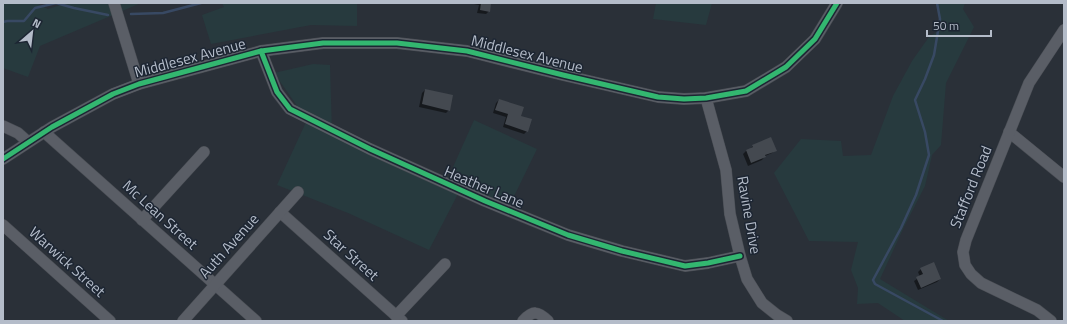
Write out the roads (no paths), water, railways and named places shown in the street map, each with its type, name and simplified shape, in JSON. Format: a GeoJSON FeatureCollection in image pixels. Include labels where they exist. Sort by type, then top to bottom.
{"type":"FeatureCollection","features":[{"type":"Feature","properties":{"kind":"street"},"geometry":{"type":"LineString","coordinates":[[114,3],[139,84]]}},
{"type":"Feature","properties":{"kind":"street","name":"Middlesex Avenue"},"geometry":{"type":"LineString","coordinates":[[3,159],[44,132],[113,94],[139,84],[261,51],[323,43],[397,43],[466,51],[658,97],[706,98],[746,91],[786,67],[816,39],[837,3]]}},
{"type":"Feature","properties":{"kind":"street","name":"Stafford Road"},"geometry":{"type":"LineString","coordinates":[[1051,321],[1037,310],[981,283],[971,274],[965,265],[963,252],[966,240],[1029,83],[1064,30]]}},
{"type":"Feature","properties":{"kind":"street","name":"Heather Lane"},"geometry":{"type":"LineString","coordinates":[[261,51],[278,92],[290,109],[370,149],[485,201],[568,235],[622,251],[685,266],[740,256]]}},
{"type":"Feature","properties":{"kind":"street","name":"Ravine Drive"},"geometry":{"type":"LineString","coordinates":[[706,98],[726,170],[730,214],[746,280],[762,302],[777,315],[787,321]]}},
{"type":"Feature","properties":{"kind":"street"},"geometry":{"type":"LineString","coordinates":[[3,126],[18,133],[28,142]]}},
{"type":"Feature","properties":{"kind":"street","name":"Mc Lean Street"},"geometry":{"type":"LineString","coordinates":[[44,132],[256,321]]}},
{"type":"Feature","properties":{"kind":"street"},"geometry":{"type":"LineString","coordinates":[[1009,132],[1064,177]]}},
{"type":"Feature","properties":{"kind":"street"},"geometry":{"type":"LineString","coordinates":[[142,220],[204,152]]}},
{"type":"Feature","properties":{"kind":"street","name":"Auth Avenue"},"geometry":{"type":"LineString","coordinates":[[183,321],[298,192]]}},
{"type":"Feature","properties":{"kind":"street","name":"Star Street"},"geometry":{"type":"LineString","coordinates":[[280,212],[399,318]]}},
{"type":"Feature","properties":{"kind":"street","name":"Warwick Street"},"geometry":{"type":"LineString","coordinates":[[3,225],[110,321]]}},
{"type":"Feature","properties":{"kind":"street"},"geometry":{"type":"LineString","coordinates":[[399,318],[445,264]]}},
{"type":"Feature","properties":{"kind":"street"},"geometry":{"type":"LineString","coordinates":[[523,321],[530,314],[534,313],[539,314],[548,321]]}},
{"type":"Feature","properties":{"kind":"waterway"},"geometry":{"type":"LineString","coordinates":[[3,22],[24,21],[35,8],[56,3],[108,15]]}},
{"type":"Feature","properties":{"kind":"waterway"},"geometry":{"type":"LineString","coordinates":[[131,14],[163,13],[201,3]]}},
{"type":"Feature","properties":{"kind":"waterway"},"geometry":{"type":"LineString","coordinates":[[937,3],[940,19],[934,55],[915,100],[925,132],[929,155],[916,195],[901,228],[873,280],[875,284],[943,321]]}}]}
